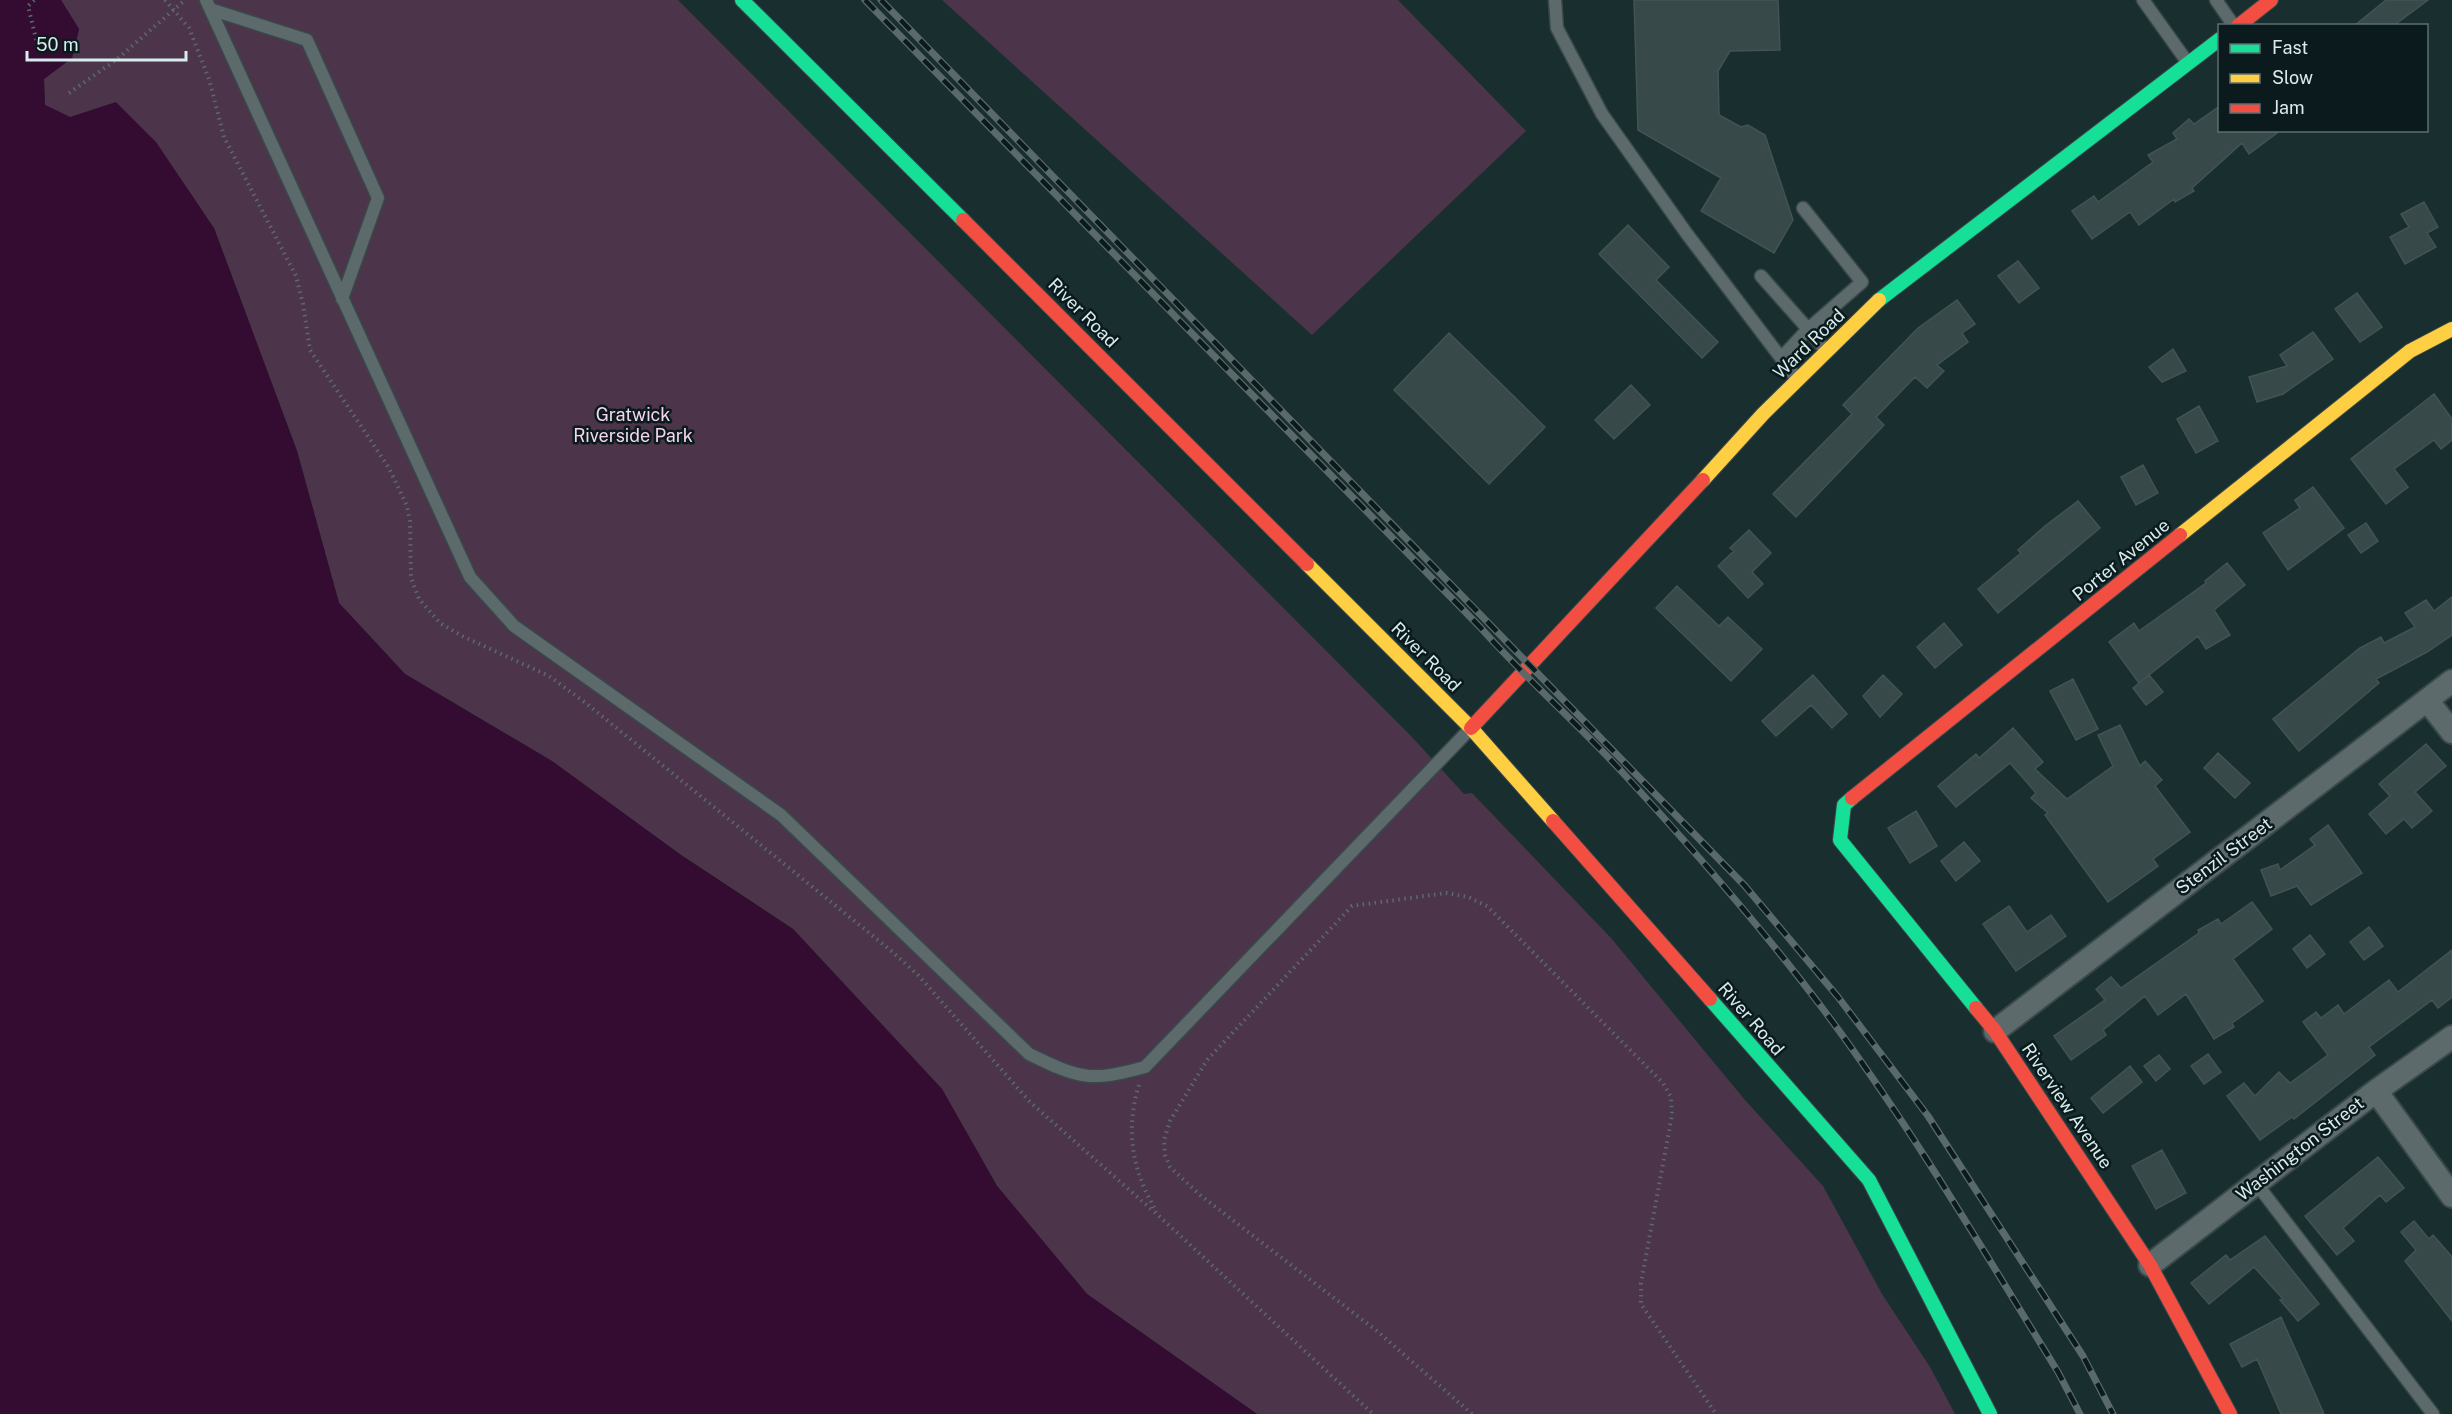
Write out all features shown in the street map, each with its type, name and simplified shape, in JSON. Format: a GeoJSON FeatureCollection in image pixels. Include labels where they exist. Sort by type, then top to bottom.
{"type":"FeatureCollection","features":[{"type":"Feature","properties":{"kind":"main road","name":"River Road"},"geometry":{"type":"LineString","coordinates":[[742,0],[1471,728],[1869,1180],[1990,1414]]}},
{"type":"Feature","properties":{"kind":"main road"},"geometry":{"type":"LineString","coordinates":[[2239,24],[2271,0]]}},
{"type":"Feature","properties":{"kind":"main road","name":"Ward Road"},"geometry":{"type":"LineString","coordinates":[[1471,728],[1763,414],[1878,302],[2218,41]]}},
{"type":"Feature","properties":{"kind":"main road","name":"Porter Avenue"},"geometry":{"type":"LineString","coordinates":[[1840,840],[1844,805],[2410,351],[2452,329]]}},
{"type":"Feature","properties":{"kind":"main road","name":"Riverview Avenue"},"geometry":{"type":"LineString","coordinates":[[1840,840],[1995,1030],[2150,1265],[2230,1414]]}},
{"type":"Feature","properties":{"kind":"street","name":"Stenzil Street"},"geometry":{"type":"LineString","coordinates":[[1995,1030],[2452,681]]}},
{"type":"Feature","properties":{"kind":"street"},"geometry":{"type":"LineString","coordinates":[[2427,700],[2452,732]]}},
{"type":"Feature","properties":{"kind":"street","name":"Washington Street"},"geometry":{"type":"LineString","coordinates":[[2150,1265],[2376,1091],[2452,1037]]}},
{"type":"Feature","properties":{"kind":"street"},"geometry":{"type":"LineString","coordinates":[[2376,1091],[2452,1196]]}},
{"type":"Feature","properties":{"kind":"lane"},"geometry":{"type":"LineString","coordinates":[[1555,0],[1557,28],[1602,114],[1687,234],[1798,380]]}},
{"type":"Feature","properties":{"kind":"lane"},"geometry":{"type":"LineString","coordinates":[[2143,0],[2188,64]]}},
{"type":"Feature","properties":{"kind":"lane"},"geometry":{"type":"LineString","coordinates":[[2216,0],[2234,24]]}},
{"type":"Feature","properties":{"kind":"lane"},"geometry":{"type":"LineString","coordinates":[[209,5],[470,576],[513,626],[781,815],[1029,1054],[1070,1074],[1106,1078],[1145,1067],[1315,887],[1471,728]]}},
{"type":"Feature","properties":{"kind":"lane"},"geometry":{"type":"LineString","coordinates":[[209,5],[307,40],[378,198],[342,299]]}},
{"type":"Feature","properties":{"kind":"lane"},"geometry":{"type":"LineString","coordinates":[[1803,208],[1878,302]]}},
{"type":"Feature","properties":{"kind":"lane"},"geometry":{"type":"LineString","coordinates":[[1761,276],[1827,352]]}},
{"type":"Feature","properties":{"kind":"lane"},"geometry":{"type":"LineString","coordinates":[[1781,358],[1808,329],[1862,282]]}},
{"type":"Feature","properties":{"kind":"lane"},"geometry":{"type":"LineString","coordinates":[[2256,1183],[2433,1414]]}},
{"type":"Feature","properties":{"kind":"path"},"geometry":{"type":"LineString","coordinates":[[34,0],[28,6],[39,51]]}},
{"type":"Feature","properties":{"kind":"path"},"geometry":{"type":"LineString","coordinates":[[69,93],[116,60],[185,0]]}},
{"type":"Feature","properties":{"kind":"path"},"geometry":{"type":"LineString","coordinates":[[1472,1414],[1377,1331],[1200,1195],[1170,1167],[1165,1155],[1164,1140],[1170,1121],[1207,1060],[1352,906],[1446,893],[1468,897],[1487,906],[1663,1083],[1671,1097],[1672,1115],[1641,1283],[1641,1304],[1716,1414]]}},
{"type":"Feature","properties":{"kind":"path"},"geometry":{"type":"LineString","coordinates":[[1145,1067],[1134,1103],[1131,1140],[1143,1189],[1160,1216]]}},
{"type":"Feature","properties":{"kind":"green space","name":"Gratwick Riverside Park"},"geometry":{"type":"Polygon","coordinates":[[[61,0],[678,0],[1412,737],[1464,794],[1472,793],[1611,938],[1745,1100],[1823,1186],[1882,1294],[1930,1367],[1955,1414],[1257,1414],[1087,1294],[997,1186],[942,1089],[793,929],[681,855],[552,761],[405,674],[339,603],[297,451],[214,228],[70,117],[45,105],[44,79],[72,58],[79,29],[61,0]]]}},
{"type":"Feature","properties":{"kind":"green space"},"geometry":{"type":"Polygon","coordinates":[[[942,0],[1398,0],[1526,131],[1312,335],[942,0]]]}},
{"type":"Feature","properties":{"kind":"shaded area"},"geometry":{"type":"Polygon","coordinates":[[[0,0],[61,0],[79,29],[72,58],[44,79],[45,105],[70,117],[116,102],[156,142],[214,228],[297,451],[339,603],[405,674],[552,761],[681,855],[793,929],[942,1089],[997,1186],[1087,1294],[1257,1414],[0,1414],[0,0]]]}},
{"type":"Feature","properties":{"kind":"building"},"geometry":{"type":"Polygon","coordinates":[[[1634,0],[1778,0],[1780,50],[1730,51],[1718,71],[1719,115],[1741,127],[1748,125],[1765,135],[1793,220],[1774,253],[1701,211],[1721,178],[1638,130],[1634,0]]]}},
{"type":"Feature","properties":{"kind":"building"},"geometry":{"type":"Polygon","coordinates":[[[2386,0],[2428,0],[2396,24],[2356,24],[2386,0]]]}},
{"type":"Feature","properties":{"kind":"building"},"geometry":{"type":"Polygon","coordinates":[[[2218,107],[2218,132],[2278,132],[2249,154],[2242,143],[2192,188],[2194,191],[2175,202],[2174,199],[2139,225],[2130,212],[2092,239],[2072,211],[2094,196],[2098,202],[2153,162],[2148,155],[2177,139],[2173,133],[2189,119],[2194,124],[2218,107]]]}},
{"type":"Feature","properties":{"kind":"building"},"geometry":{"type":"Polygon","coordinates":[[[2424,202],[2438,227],[2427,233],[2436,247],[2405,264],[2390,237],[2409,227],[2401,214],[2424,202]]]}},
{"type":"Feature","properties":{"kind":"building"},"geometry":{"type":"Polygon","coordinates":[[[1628,225],[1669,267],[1656,280],[1718,342],[1702,358],[1599,254],[1628,225]]]}},
{"type":"Feature","properties":{"kind":"building"},"geometry":{"type":"Polygon","coordinates":[[[2018,261],[2039,288],[2019,303],[1998,276],[2018,261]]]}},
{"type":"Feature","properties":{"kind":"building"},"geometry":{"type":"Polygon","coordinates":[[[2357,293],[2382,327],[2360,342],[2335,309],[2357,293]]]}},
{"type":"Feature","properties":{"kind":"building"},"geometry":{"type":"Polygon","coordinates":[[[1957,300],[1975,324],[1962,333],[1968,342],[1937,365],[1944,371],[1927,388],[1915,377],[1876,417],[1884,425],[1796,517],[1773,494],[1852,414],[1843,405],[1918,328],[1957,300]]]}},
{"type":"Feature","properties":{"kind":"building"},"geometry":{"type":"Polygon","coordinates":[[[2313,332],[2333,359],[2283,394],[2257,402],[2249,377],[2287,366],[2280,355],[2313,332]]]}},
{"type":"Feature","properties":{"kind":"building"},"geometry":{"type":"Polygon","coordinates":[[[1449,333],[1545,427],[1489,484],[1394,390],[1449,333]]]}},
{"type":"Feature","properties":{"kind":"building"},"geometry":{"type":"Polygon","coordinates":[[[2173,349],[2186,371],[2162,382],[2149,367],[2173,349]]]}},
{"type":"Feature","properties":{"kind":"building"},"geometry":{"type":"Polygon","coordinates":[[[1631,385],[1650,405],[1614,439],[1595,420],[1631,385]]]}},
{"type":"Feature","properties":{"kind":"building"},"geometry":{"type":"Polygon","coordinates":[[[2434,394],[2452,419],[2452,440],[2441,449],[2434,440],[2394,469],[2408,487],[2386,504],[2351,459],[2434,394]]]}},
{"type":"Feature","properties":{"kind":"building"},"geometry":{"type":"Polygon","coordinates":[[[2199,406],[2218,441],[2196,453],[2177,419],[2199,406]]]}},
{"type":"Feature","properties":{"kind":"building"},"geometry":{"type":"Polygon","coordinates":[[[2143,465],[2158,493],[2136,505],[2121,477],[2143,465]]]}},
{"type":"Feature","properties":{"kind":"building"},"geometry":{"type":"Polygon","coordinates":[[[2313,487],[2344,528],[2288,570],[2263,533],[2300,508],[2295,500],[2313,487]]]}},
{"type":"Feature","properties":{"kind":"building"},"geometry":{"type":"Polygon","coordinates":[[[2078,501],[2100,528],[1998,613],[1978,589],[2021,553],[2018,550],[2045,526],[2078,501]]]}},
{"type":"Feature","properties":{"kind":"building"},"geometry":{"type":"Polygon","coordinates":[[[2366,523],[2378,541],[2361,553],[2348,535],[2366,523]]]}},
{"type":"Feature","properties":{"kind":"building"},"geometry":{"type":"Polygon","coordinates":[[[1749,530],[1771,553],[1752,572],[1763,584],[1748,598],[1718,566],[1734,551],[1730,548],[1749,530]]]}},
{"type":"Feature","properties":{"kind":"building"},"geometry":{"type":"Polygon","coordinates":[[[2227,563],[2245,585],[2214,610],[2230,635],[2206,649],[2198,636],[2139,683],[2109,642],[2134,623],[2139,631],[2206,583],[2205,581],[2227,563]]]}},
{"type":"Feature","properties":{"kind":"building"},"geometry":{"type":"Polygon","coordinates":[[[1677,586],[1719,626],[1728,617],[1762,649],[1731,681],[1656,608],[1677,586]]]}},
{"type":"Feature","properties":{"kind":"building"},"geometry":{"type":"Polygon","coordinates":[[[2452,597],[2452,635],[2427,652],[2376,679],[2379,683],[2299,751],[2273,719],[2360,648],[2381,637],[2384,643],[2415,627],[2405,613],[2426,600],[2434,611],[2452,597]]]}},
{"type":"Feature","properties":{"kind":"building"},"geometry":{"type":"Polygon","coordinates":[[[1944,623],[1962,645],[1935,668],[1917,647],[1944,623]]]}},
{"type":"Feature","properties":{"kind":"building"},"geometry":{"type":"Polygon","coordinates":[[[1813,675],[1847,714],[1832,728],[1811,705],[1776,736],[1762,721],[1813,675]]]}},
{"type":"Feature","properties":{"kind":"building"},"geometry":{"type":"Polygon","coordinates":[[[1883,675],[1902,694],[1880,717],[1863,696],[1883,675]]]}},
{"type":"Feature","properties":{"kind":"building"},"geometry":{"type":"Polygon","coordinates":[[[2149,675],[2163,692],[2146,705],[2133,688],[2149,675]]]}},
{"type":"Feature","properties":{"kind":"building"},"geometry":{"type":"Polygon","coordinates":[[[2073,679],[2098,729],[2076,740],[2050,691],[2073,679]]]}},
{"type":"Feature","properties":{"kind":"building"},"geometry":{"type":"Polygon","coordinates":[[[2120,725],[2140,766],[2145,761],[2162,780],[2155,786],[2190,832],[2153,859],[2158,866],[2108,902],[2045,815],[2048,813],[2031,798],[2036,793],[2010,763],[1956,807],[1938,786],[1976,754],[1979,758],[2013,728],[2043,762],[2035,769],[2067,799],[2113,766],[2098,735],[2120,725]]]}},
{"type":"Feature","properties":{"kind":"building"},"geometry":{"type":"Polygon","coordinates":[[[2426,744],[2446,766],[2415,792],[2432,811],[2412,828],[2404,819],[2386,834],[2369,814],[2390,796],[2379,784],[2426,744]]]}},
{"type":"Feature","properties":{"kind":"building"},"geometry":{"type":"Polygon","coordinates":[[[2218,753],[2250,783],[2235,798],[2204,768],[2218,753]]]}},
{"type":"Feature","properties":{"kind":"building"},"geometry":{"type":"Polygon","coordinates":[[[1916,811],[1937,846],[1910,863],[1888,828],[1916,811]]]}},
{"type":"Feature","properties":{"kind":"building"},"geometry":{"type":"Polygon","coordinates":[[[2328,825],[2362,873],[2311,905],[2297,886],[2271,896],[2261,870],[2278,864],[2280,870],[2315,845],[2310,839],[2328,825]]]}},
{"type":"Feature","properties":{"kind":"building"},"geometry":{"type":"Polygon","coordinates":[[[1964,842],[1980,861],[1956,881],[1941,861],[1964,842]]]}},
{"type":"Feature","properties":{"kind":"building"},"geometry":{"type":"Polygon","coordinates":[[[2252,902],[2272,929],[2233,959],[2263,1001],[2232,1023],[2234,1027],[2214,1039],[2186,994],[2158,1015],[2145,996],[2103,1030],[2106,1035],[2071,1060],[2054,1036],[2105,1000],[2096,989],[2111,977],[2121,988],[2199,933],[2198,930],[2218,919],[2221,924],[2252,902]]]}},
{"type":"Feature","properties":{"kind":"building"},"geometry":{"type":"Polygon","coordinates":[[[2009,906],[2027,932],[2051,915],[2066,936],[2016,971],[1983,924],[2009,906]]]}},
{"type":"Feature","properties":{"kind":"building"},"geometry":{"type":"Polygon","coordinates":[[[2369,927],[2383,946],[2364,960],[2350,942],[2369,927]]]}},
{"type":"Feature","properties":{"kind":"building"},"geometry":{"type":"Polygon","coordinates":[[[2310,935],[2325,954],[2307,968],[2293,949],[2310,935]]]}},
{"type":"Feature","properties":{"kind":"building"},"geometry":{"type":"Polygon","coordinates":[[[2452,950],[2452,997],[2438,1008],[2432,1000],[2369,1047],[2375,1055],[2294,1119],[2292,1117],[2260,1140],[2227,1096],[2244,1083],[2255,1096],[2279,1072],[2290,1083],[2328,1055],[2303,1022],[2316,1012],[2321,1018],[2338,1005],[2344,1014],[2389,980],[2398,992],[2452,950]]]}},
{"type":"Feature","properties":{"kind":"building"},"geometry":{"type":"Polygon","coordinates":[[[2208,1054],[2221,1072],[2204,1084],[2191,1066],[2208,1054]]]}},
{"type":"Feature","properties":{"kind":"building"},"geometry":{"type":"Polygon","coordinates":[[[2159,1055],[2170,1069],[2156,1081],[2144,1066],[2159,1055]]]}},
{"type":"Feature","properties":{"kind":"building"},"geometry":{"type":"Polygon","coordinates":[[[2130,1066],[2142,1082],[2103,1113],[2091,1098],[2130,1066]]]}},
{"type":"Feature","properties":{"kind":"building"},"geometry":{"type":"Polygon","coordinates":[[[2162,1150],[2186,1193],[2156,1209],[2132,1166],[2162,1150]]]}},
{"type":"Feature","properties":{"kind":"building"},"geometry":{"type":"Polygon","coordinates":[[[2378,1157],[2404,1188],[2386,1202],[2380,1195],[2343,1228],[2354,1241],[2337,1255],[2305,1216],[2378,1157]]]}},
{"type":"Feature","properties":{"kind":"building"},"geometry":{"type":"Polygon","coordinates":[[[2414,1221],[2429,1239],[2433,1235],[2452,1257],[2452,1321],[2405,1261],[2416,1250],[2401,1232],[2414,1221]]]}},
{"type":"Feature","properties":{"kind":"building"},"geometry":{"type":"Polygon","coordinates":[[[2265,1236],[2319,1304],[2298,1321],[2280,1300],[2283,1299],[2254,1267],[2209,1304],[2191,1283],[2226,1255],[2230,1260],[2265,1236]]]}},
{"type":"Feature","properties":{"kind":"building"},"geometry":{"type":"Polygon","coordinates":[[[2281,1317],[2324,1414],[2281,1414],[2257,1359],[2242,1367],[2230,1344],[2281,1317]]]}},
{"type":"Feature","properties":{"kind":"railway"},"geometry":{"type":"LineString","coordinates":[[865,0],[1605,754],[1726,889],[1823,1009],[1886,1098],[2002,1280],[2058,1372],[2080,1414]]}},
{"type":"Feature","properties":{"kind":"railway"},"geometry":{"type":"LineString","coordinates":[[881,0],[1745,886],[1838,997],[1928,1116],[2083,1356],[2113,1414]]}},
{"type":"Feature","properties":{"kind":"traffic: fast"},"geometry":{"type":"LineString","coordinates":[[742,0],[963,220]]}},
{"type":"Feature","properties":{"kind":"traffic: fast"},"geometry":{"type":"LineString","coordinates":[[1879,300],[2218,41]]}},
{"type":"Feature","properties":{"kind":"traffic: fast"},"geometry":{"type":"LineString","coordinates":[[1852,798],[1844,805],[1840,840],[1976,1008]]}},
{"type":"Feature","properties":{"kind":"traffic: fast"},"geometry":{"type":"LineString","coordinates":[[1710,999],[1869,1180],[1990,1414]]}},
{"type":"Feature","properties":{"kind":"traffic: slow"},"geometry":{"type":"LineString","coordinates":[[1703,480],[1763,414],[1879,300]]}},
{"type":"Feature","properties":{"kind":"traffic: slow"},"geometry":{"type":"LineString","coordinates":[[2180,535],[2410,351],[2452,329]]}},
{"type":"Feature","properties":{"kind":"traffic: slow"},"geometry":{"type":"LineString","coordinates":[[1307,564],[1471,728],[1553,821]]}},
{"type":"Feature","properties":{"kind":"traffic: jam"},"geometry":{"type":"LineString","coordinates":[[2241,24],[2271,0]]}},
{"type":"Feature","properties":{"kind":"traffic: jam"},"geometry":{"type":"LineString","coordinates":[[963,220],[1307,564]]}},
{"type":"Feature","properties":{"kind":"traffic: jam"},"geometry":{"type":"LineString","coordinates":[[1471,728],[1703,480]]}},
{"type":"Feature","properties":{"kind":"traffic: jam"},"geometry":{"type":"LineString","coordinates":[[1852,798],[2180,535]]}},
{"type":"Feature","properties":{"kind":"traffic: jam"},"geometry":{"type":"LineString","coordinates":[[1553,821],[1710,999]]}},
{"type":"Feature","properties":{"kind":"traffic: jam"},"geometry":{"type":"LineString","coordinates":[[1976,1008],[1995,1031],[2150,1265],[2230,1414]]}}]}
